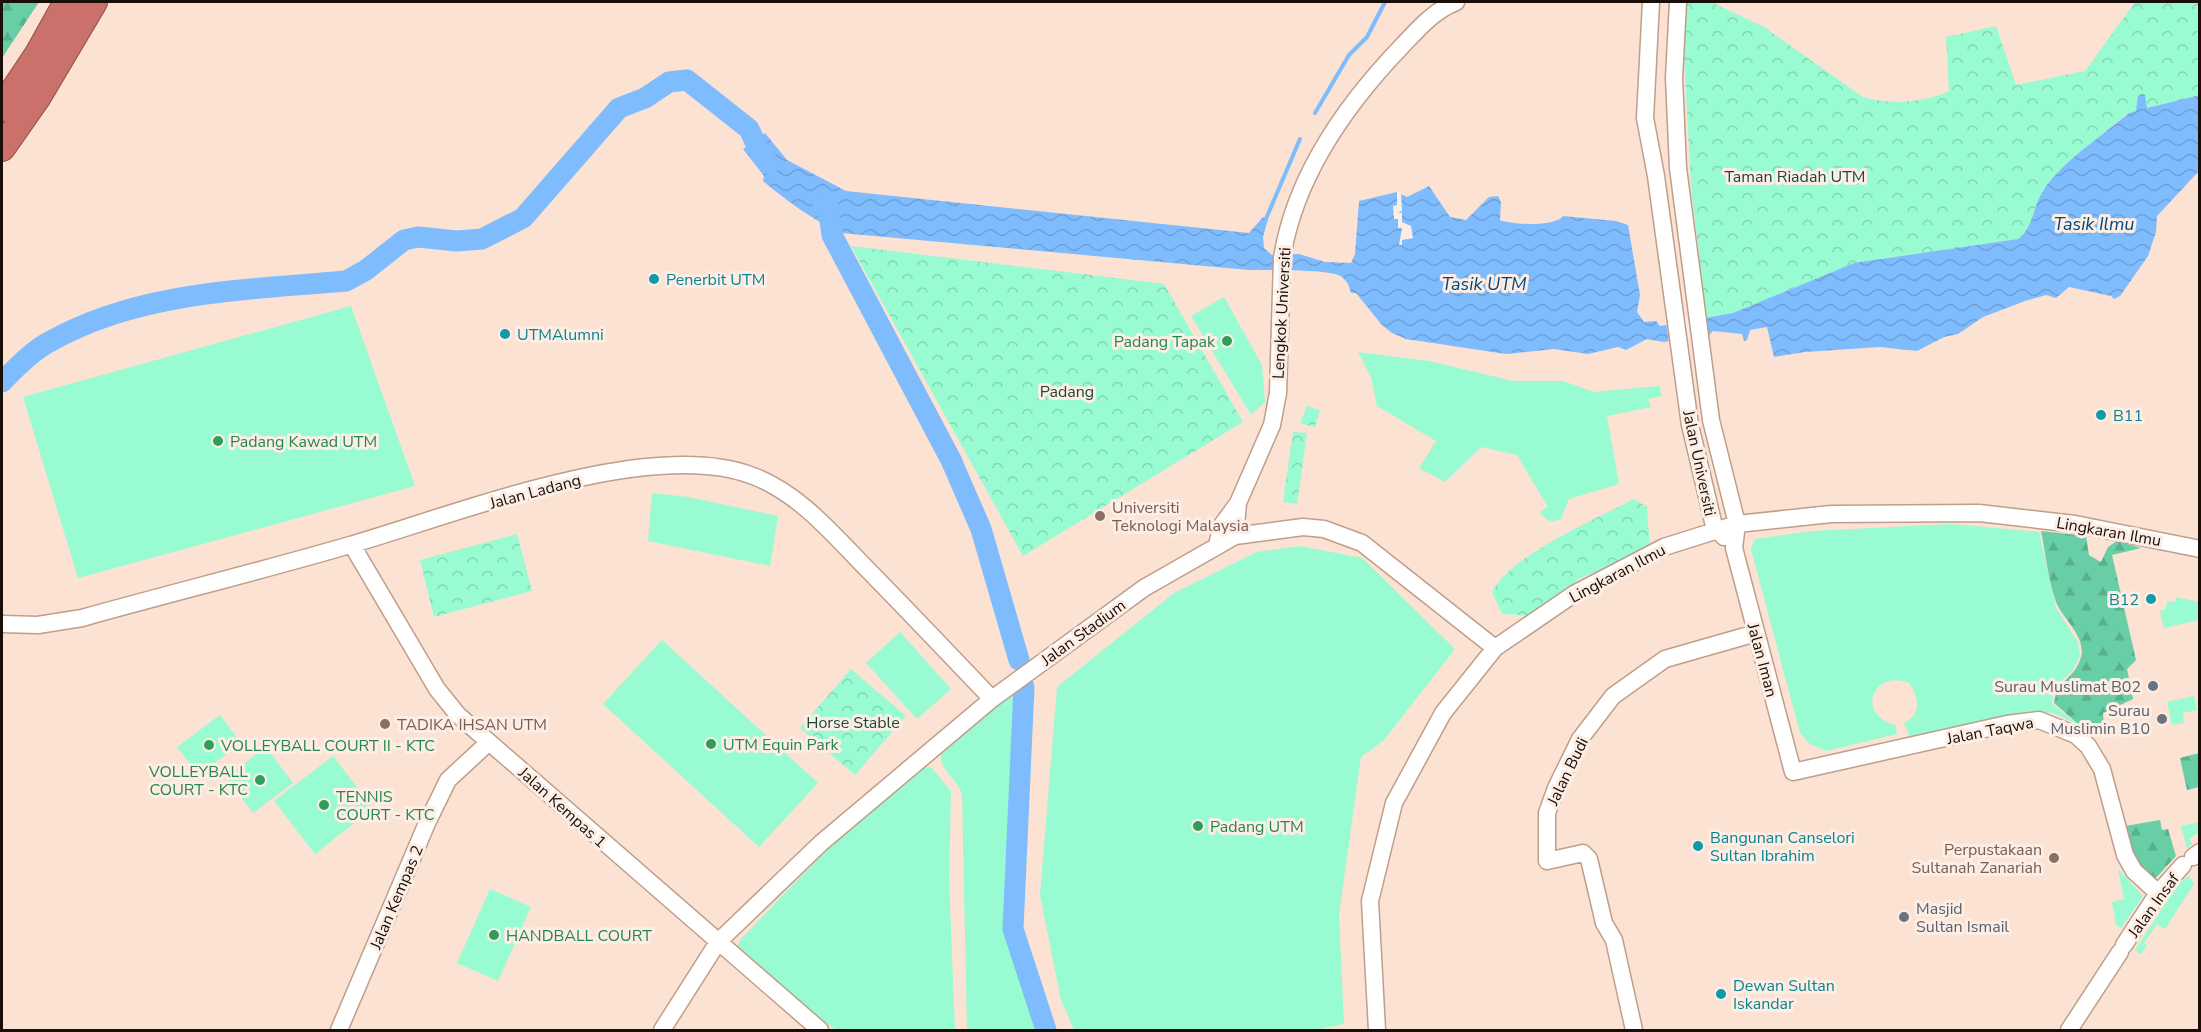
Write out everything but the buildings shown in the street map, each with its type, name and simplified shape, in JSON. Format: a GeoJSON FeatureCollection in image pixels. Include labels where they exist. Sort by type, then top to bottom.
{"type":"FeatureCollection","features":[{"type":"Feature","properties":{"kind":"highway"},"geometry":{"type":"LineString","coordinates":[[2,156],[8,141],[94,2]]}},
{"type":"Feature","properties":{"kind":"highway"},"geometry":{"type":"LineString","coordinates":[[2,108],[38,54],[63,8]]}},
{"type":"Feature","properties":{"kind":"street","name":"Lengkok Universiti"},"geometry":{"type":"LineString","coordinates":[[1217,545],[1222,525],[1238,503],[1272,425],[1278,393],[1280,279],[1285,238],[1307,178],[1326,140],[1383,65],[1431,17],[1456,2]]}},
{"type":"Feature","properties":{"kind":"street","name":"Jalan Universiti"},"geometry":{"type":"LineString","coordinates":[[1651,2],[1645,118],[1656,176],[1690,425],[1714,526],[1734,548]]}},
{"type":"Feature","properties":{"kind":"street","name":"Jalan Universiti"},"geometry":{"type":"LineString","coordinates":[[1678,2],[1674,78],[1676,132],[1695,314],[1711,420],[1737,524],[1734,548]]}},
{"type":"Feature","properties":{"kind":"street"},"geometry":{"type":"LineString","coordinates":[[2,93],[63,8]]}},
{"type":"Feature","properties":{"kind":"street","name":"Jalan Ladang"},"geometry":{"type":"LineString","coordinates":[[2,624],[38,625],[82,618],[567,482],[658,464],[700,463],[754,476],[805,507],[992,699]]}},
{"type":"Feature","properties":{"kind":"street","name":"Lengkok Universiti"},"geometry":{"type":"LineString","coordinates":[[1236,536],[1238,503]]}},
{"type":"Feature","properties":{"kind":"street","name":"Lingkaran Ilmu"},"geometry":{"type":"LineString","coordinates":[[1377,1030],[1370,901],[1394,803],[1443,713],[1495,648],[1574,594],[1664,547],[1737,524],[1831,514],[1979,513],[2075,524],[2159,539],[2199,549]]}},
{"type":"Feature","properties":{"kind":"street","name":"Jalan Stadium"},"geometry":{"type":"LineString","coordinates":[[662,1030],[718,942],[821,843],[992,699],[1143,588],[1236,536],[1303,527],[1324,529],[1362,543],[1495,648]]}},
{"type":"Feature","properties":{"kind":"street","name":"Jalan Kempas 1"},"geometry":{"type":"LineString","coordinates":[[352,544],[437,689],[458,715],[820,1030]]}},
{"type":"Feature","properties":{"kind":"street","name":"Jalan Iman"},"geometry":{"type":"LineString","coordinates":[[1734,548],[1793,772]]}},
{"type":"Feature","properties":{"kind":"street","name":"Jalan Budi"},"geometry":{"type":"LineString","coordinates":[[1634,1030],[1614,940],[1604,923],[1589,859],[1583,853],[1547,861],[1547,813],[1556,788],[1580,740],[1613,696],[1665,659],[1756,633]]}},
{"type":"Feature","properties":{"kind":"street","name":"Jalan Taqwa"},"geometry":{"type":"LineString","coordinates":[[1793,772],[2039,720],[2076,735],[2095,755],[2107,786],[2125,855],[2134,871],[2158,893]]}},
{"type":"Feature","properties":{"kind":"street","name":"Jalan Kempas 2"},"geometry":{"type":"LineString","coordinates":[[339,1030],[427,823],[448,780],[488,743]]}},
{"type":"Feature","properties":{"kind":"street","name":"Jalan Insaf"},"geometry":{"type":"LineString","coordinates":[[2069,1030],[2158,893],[2192,858]]}},
{"type":"Feature","properties":{"kind":"shaded area","name":"Universiti Teknologi Malaysia"},"geometry":{"type":"Polygon","coordinates":[[[2,2],[2199,2],[2199,1030],[2,1030],[2,2]]]}},
{"type":"Feature","properties":{"kind":"green space"},"geometry":{"type":"Polygon","coordinates":[[[2,2],[39,2],[2,58],[2,2]]]}},
{"type":"Feature","properties":{"kind":"green space","name":"Taman Riadah UTM"},"geometry":{"type":"Polygon","coordinates":[[[1681,2],[1711,2],[1764,27],[1863,97],[1873,100],[1906,102],[1929,98],[1949,91],[1946,37],[1996,26],[2016,85],[2085,71],[2135,2],[2199,2],[2199,95],[2147,108],[2140,100],[2136,111],[2128,113],[2082,150],[2051,180],[2040,197],[2027,229],[2018,239],[1855,263],[1733,313],[1706,318],[1691,185],[1681,2]]]}},
{"type":"Feature","properties":{"kind":"green space","name":"Padang"},"geometry":{"type":"Polygon","coordinates":[[[851,246],[1164,284],[1243,422],[1023,556],[851,246]]]}},
{"type":"Feature","properties":{"kind":"green space","name":"Padang Tapak"},"geometry":{"type":"Polygon","coordinates":[[[1224,297],[1262,365],[1265,402],[1251,415],[1191,316],[1224,297]]]}},
{"type":"Feature","properties":{"kind":"green space","name":"Padang Kawad UTM"},"geometry":{"type":"Polygon","coordinates":[[[351,306],[415,486],[78,578],[23,397],[351,306]]]}},
{"type":"Feature","properties":{"kind":"green space"},"geometry":{"type":"Polygon","coordinates":[[[1358,352],[1429,361],[1513,381],[1563,381],[1594,392],[1659,386],[1662,396],[1648,399],[1651,407],[1607,416],[1619,484],[1569,499],[1561,519],[1551,521],[1540,512],[1548,507],[1517,455],[1481,447],[1445,482],[1419,468],[1436,441],[1377,406],[1371,377],[1358,352]]]}},
{"type":"Feature","properties":{"kind":"green space"},"geometry":{"type":"Polygon","coordinates":[[[1307,406],[1320,410],[1315,427],[1300,423],[1307,406]]]}},
{"type":"Feature","properties":{"kind":"green space"},"geometry":{"type":"Polygon","coordinates":[[[1293,432],[1307,433],[1297,504],[1283,502],[1293,432]]]}},
{"type":"Feature","properties":{"kind":"green space"},"geometry":{"type":"Polygon","coordinates":[[[652,493],[688,497],[778,516],[770,566],[648,541],[652,493]]]}},
{"type":"Feature","properties":{"kind":"green space"},"geometry":{"type":"Polygon","coordinates":[[[1634,499],[1647,507],[1650,549],[1578,579],[1570,590],[1532,616],[1502,614],[1492,592],[1502,578],[1556,539],[1634,499]]]}},
{"type":"Feature","properties":{"kind":"green space"},"geometry":{"type":"Polygon","coordinates":[[[1951,524],[2039,532],[2056,608],[2078,642],[2080,656],[2072,671],[2054,687],[2052,704],[2077,724],[2053,713],[2029,711],[1910,737],[1904,723],[1914,715],[1917,699],[1909,683],[1896,680],[1886,682],[1878,688],[1872,704],[1875,712],[1883,720],[1895,725],[1897,734],[1826,751],[1810,744],[1800,733],[1751,549],[1755,539],[1813,531],[1951,524]]]}},
{"type":"Feature","properties":{"kind":"green space"},"geometry":{"type":"Polygon","coordinates":[[[2041,531],[2086,536],[2089,555],[2101,562],[2108,547],[2117,541],[2141,548],[2112,555],[2136,660],[2127,669],[2133,699],[2103,713],[2104,727],[2086,731],[2054,703],[2059,688],[2075,670],[2082,650],[2075,631],[2056,601],[2050,582],[2041,531]]]}},
{"type":"Feature","properties":{"kind":"green space"},"geometry":{"type":"Polygon","coordinates":[[[517,534],[532,591],[434,617],[420,560],[517,534]]]}},
{"type":"Feature","properties":{"kind":"green space","name":"Padang UTM"},"geometry":{"type":"Polygon","coordinates":[[[1300,546],[1362,558],[1455,649],[1384,740],[1361,757],[1339,914],[1344,1024],[1314,1030],[1074,1030],[1061,1000],[1040,895],[1057,687],[1174,593],[1257,552],[1300,546]]]}},
{"type":"Feature","properties":{"kind":"green space"},"geometry":{"type":"Polygon","coordinates":[[[2176,597],[2199,602],[2199,620],[2164,628],[2160,611],[2166,609],[2167,601],[2175,602],[2176,597]]]}},
{"type":"Feature","properties":{"kind":"green space"},"geometry":{"type":"Polygon","coordinates":[[[900,632],[951,689],[917,719],[866,663],[900,632]]]}},
{"type":"Feature","properties":{"kind":"green space","name":"UTM Equin Park"},"geometry":{"type":"Polygon","coordinates":[[[662,640],[818,783],[759,847],[603,704],[662,640]]]}},
{"type":"Feature","properties":{"kind":"green space","name":"Horse Stable"},"geometry":{"type":"Polygon","coordinates":[[[851,669],[906,716],[855,775],[800,728],[851,669]]]}},
{"type":"Feature","properties":{"kind":"green space"},"geometry":{"type":"Polygon","coordinates":[[[1020,685],[1008,932],[1041,1030],[967,1030],[962,795],[943,766],[941,754],[944,747],[1020,685]]]}},
{"type":"Feature","properties":{"kind":"green space"},"geometry":{"type":"Polygon","coordinates":[[[2194,696],[2197,710],[2183,713],[2184,723],[2172,725],[2167,702],[2194,696]]]}},
{"type":"Feature","properties":{"kind":"green space","name":"VOLLEYBALL COURT II - KTC"},"geometry":{"type":"Polygon","coordinates":[[[220,715],[241,743],[199,775],[177,747],[220,715]]]}},
{"type":"Feature","properties":{"kind":"green space","name":"VOLLEYBALL COURT - KTC"},"geometry":{"type":"Polygon","coordinates":[[[266,747],[293,783],[253,813],[226,777],[266,747]]]}},
{"type":"Feature","properties":{"kind":"green space"},"geometry":{"type":"Polygon","coordinates":[[[2199,753],[2199,787],[2187,790],[2180,758],[2199,753]]]}},
{"type":"Feature","properties":{"kind":"green space","name":"TENNIS COURT - KTC"},"geometry":{"type":"Polygon","coordinates":[[[333,756],[373,808],[315,854],[274,801],[333,756]]]}},
{"type":"Feature","properties":{"kind":"green space"},"geometry":{"type":"Polygon","coordinates":[[[924,767],[932,768],[951,791],[949,878],[955,1030],[836,1030],[790,995],[737,947],[742,938],[836,840],[924,767]]]}},
{"type":"Feature","properties":{"kind":"green space"},"geometry":{"type":"Polygon","coordinates":[[[2160,820],[2162,830],[2168,829],[2176,856],[2154,880],[2130,857],[2125,826],[2160,820]]]}},
{"type":"Feature","properties":{"kind":"green space"},"geometry":{"type":"Polygon","coordinates":[[[2199,822],[2199,832],[2189,839],[2192,844],[2187,848],[2181,826],[2199,822]]]}},
{"type":"Feature","properties":{"kind":"green space"},"geometry":{"type":"Polygon","coordinates":[[[2118,869],[2143,896],[2121,928],[2116,925],[2112,902],[2124,899],[2118,869]]]}},
{"type":"Feature","properties":{"kind":"green space"},"geometry":{"type":"Polygon","coordinates":[[[2189,876],[2194,884],[2165,929],[2157,924],[2144,943],[2147,946],[2141,954],[2135,950],[2179,883],[2189,876]]]}},
{"type":"Feature","properties":{"kind":"green space","name":"HANDBALL COURT"},"geometry":{"type":"Polygon","coordinates":[[[490,889],[531,907],[498,981],[457,963],[490,889]]]}},
{"type":"Feature","properties":{"kind":"water"},"geometry":{"type":"Polygon","coordinates":[[[2145,95],[2147,108],[2200,95],[2199,171],[2157,216],[2156,232],[2148,256],[2120,296],[2114,299],[2111,296],[2069,287],[2056,298],[2046,295],[1983,317],[1958,334],[1944,337],[1917,351],[1880,347],[1805,352],[1774,357],[1767,327],[1750,330],[1747,340],[1744,341],[1742,334],[1713,331],[1709,335],[1664,342],[1647,339],[1626,350],[1618,347],[1588,354],[1554,349],[1506,354],[1406,339],[1392,333],[1382,325],[1356,293],[1351,293],[1343,278],[1331,273],[1249,270],[841,233],[800,210],[763,181],[764,176],[743,149],[765,133],[787,160],[846,191],[1249,233],[1263,217],[1268,219],[1263,237],[1264,248],[1272,255],[1299,254],[1325,262],[1351,263],[1355,254],[1359,201],[1397,192],[1407,197],[1429,186],[1450,217],[1466,220],[1489,197],[1498,196],[1501,202],[1500,220],[1506,222],[1543,223],[1559,220],[1563,216],[1616,221],[1628,225],[1640,295],[1637,312],[1644,322],[1656,321],[1660,326],[1733,313],[1854,263],[2018,239],[2027,229],[2040,197],[2051,180],[2083,150],[2129,113],[2136,111],[2138,96],[2145,95]]]}},
{"type":"Feature","properties":{"kind":"pier"},"geometry":{"type":"Polygon","coordinates":[[[1401,191],[1402,211],[1398,213],[1402,213],[1402,222],[1411,226],[1413,238],[1402,240],[1402,245],[1399,245],[1402,228],[1398,228],[1398,219],[1394,219],[1393,206],[1397,205],[1397,192],[1401,191]]]}},
{"type":"Feature","properties":{"kind":"pier"},"geometry":{"type":"Polygon","coordinates":[[[1705,315],[1709,335],[1669,342],[1666,322],[1705,315]]]}},
{"type":"Feature","properties":{"kind":"waterway"},"geometry":{"type":"LineString","coordinates":[[1315,113],[1349,55],[1367,37],[1385,2]]}},
{"type":"Feature","properties":{"kind":"waterway"},"geometry":{"type":"LineString","coordinates":[[2,382],[44,345],[85,324],[121,312],[157,302],[195,296],[346,281],[366,270],[404,240],[418,237],[457,241],[482,239],[523,218],[619,108],[645,98],[669,82],[687,80],[749,129],[760,153],[769,164]]}},
{"type":"Feature","properties":{"kind":"waterway"},"geometry":{"type":"LineString","coordinates":[[1265,221],[1300,139]]}},
{"type":"Feature","properties":{"kind":"waterway"},"geometry":{"type":"LineString","coordinates":[[823,204],[828,207],[832,235],[951,460],[981,529],[1019,660]]}},
{"type":"Feature","properties":{"kind":"waterway"},"geometry":{"type":"LineString","coordinates":[[1024,687],[1013,929],[1046,1030]]}},
{"type":"Feature","properties":{"kind":"place","name":"Penerbit UTM"},"geometry":{"type":"Point","coordinates":[654,279]}},
{"type":"Feature","properties":{"kind":"place","name":"UTMAlumni"},"geometry":{"type":"Point","coordinates":[505,334]}},
{"type":"Feature","properties":{"kind":"place","name":"Padang Tapak"},"geometry":{"type":"Point","coordinates":[1227,341]}},
{"type":"Feature","properties":{"kind":"place","name":"B11"},"geometry":{"type":"Point","coordinates":[2101,415]}},
{"type":"Feature","properties":{"kind":"place","name":"Padang Kawad UTM"},"geometry":{"type":"Point","coordinates":[218,441]}},
{"type":"Feature","properties":{"kind":"place","name":"Universiti Teknologi Malaysia"},"geometry":{"type":"Point","coordinates":[1100,516]}},
{"type":"Feature","properties":{"kind":"place","name":"B12"},"geometry":{"type":"Point","coordinates":[2151,599]}},
{"type":"Feature","properties":{"kind":"place","name":"Surau Muslimat B02"},"geometry":{"type":"Point","coordinates":[2153,686]}},
{"type":"Feature","properties":{"kind":"place","name":"Surau Muslimin B10"},"geometry":{"type":"Point","coordinates":[2162,719]}},
{"type":"Feature","properties":{"kind":"place","name":"TADIKA IHSAN UTM"},"geometry":{"type":"Point","coordinates":[385,724]}},
{"type":"Feature","properties":{"kind":"place","name":"UTM Equin Park"},"geometry":{"type":"Point","coordinates":[711,744]}},
{"type":"Feature","properties":{"kind":"place","name":"VOLLEYBALL COURT II - KTC"},"geometry":{"type":"Point","coordinates":[209,745]}},
{"type":"Feature","properties":{"kind":"place","name":"VOLLEYBALL COURT - KTC"},"geometry":{"type":"Point","coordinates":[260,780]}},
{"type":"Feature","properties":{"kind":"place","name":"TENNIS COURT - KTC"},"geometry":{"type":"Point","coordinates":[324,805]}},
{"type":"Feature","properties":{"kind":"place","name":"Padang UTM"},"geometry":{"type":"Point","coordinates":[1198,826]}},
{"type":"Feature","properties":{"kind":"place","name":"Bangunan Canselori Sultan Ibrahim"},"geometry":{"type":"Point","coordinates":[1698,846]}},
{"type":"Feature","properties":{"kind":"place","name":"Perpustakaan Sultanah Zanariah"},"geometry":{"type":"Point","coordinates":[2054,858]}},
{"type":"Feature","properties":{"kind":"place","name":"Masjid Sultan Ismail"},"geometry":{"type":"Point","coordinates":[1904,917]}},
{"type":"Feature","properties":{"kind":"place","name":"HANDBALL COURT"},"geometry":{"type":"Point","coordinates":[494,935]}},
{"type":"Feature","properties":{"kind":"place","name":"Dewan Sultan Iskandar"},"geometry":{"type":"Point","coordinates":[1721,994]}},
{"type":"Feature","properties":{"kind":"water label","name":"Tasik Ilmu"},"geometry":{"type":"Point","coordinates":[2094,224]}},
{"type":"Feature","properties":{"kind":"water label","name":"Tasik UTM"},"geometry":{"type":"Point","coordinates":[1484,284]}}]}
